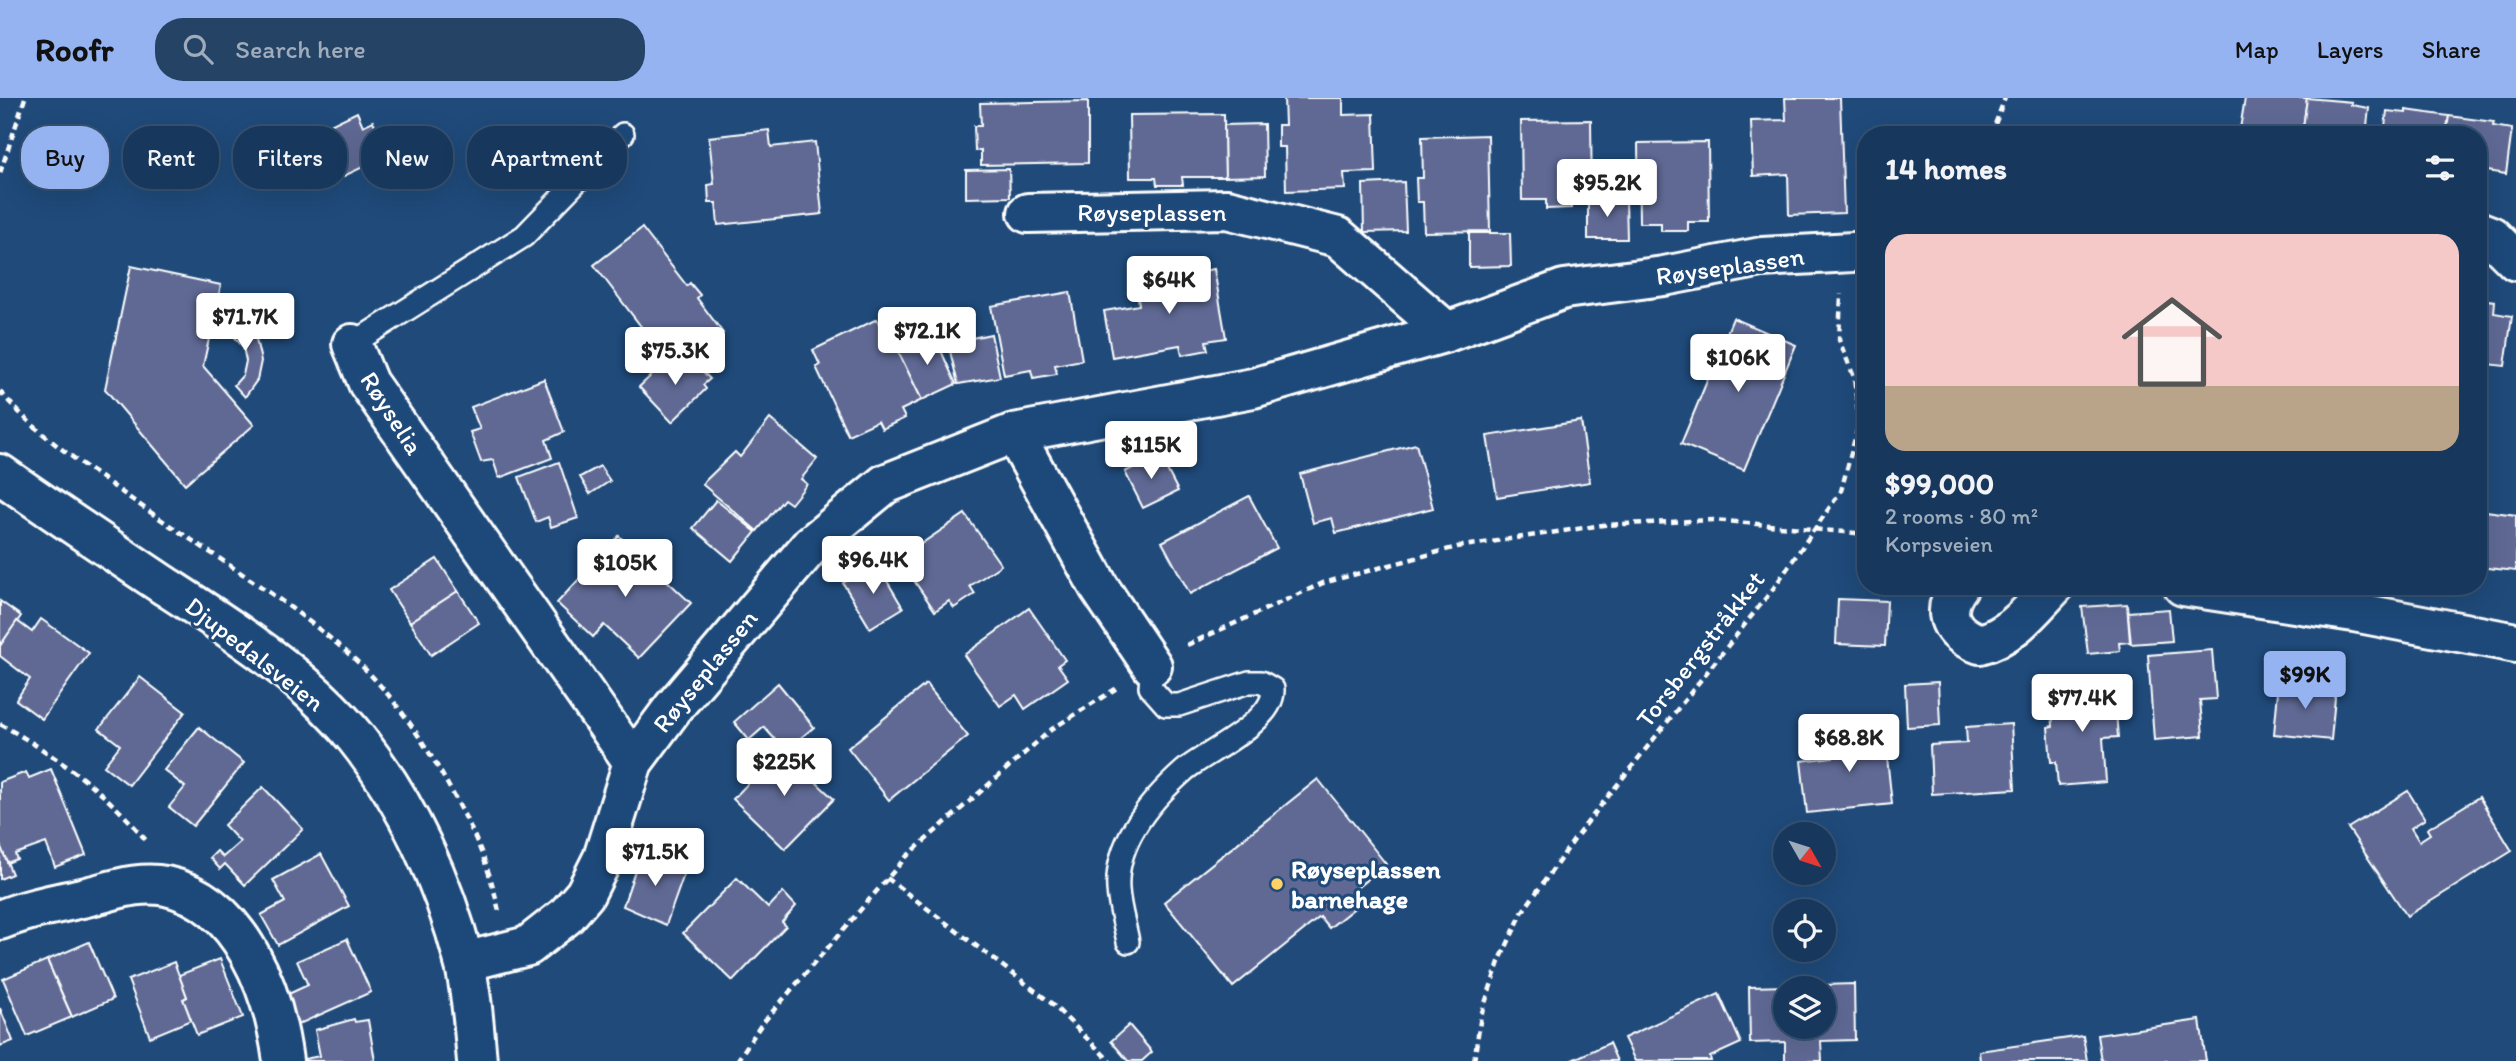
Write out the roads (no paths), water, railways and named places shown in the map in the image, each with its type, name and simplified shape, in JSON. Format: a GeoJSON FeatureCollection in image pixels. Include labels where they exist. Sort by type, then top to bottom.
{"type":"FeatureCollection","features":[{"type":"Feature","properties":{"kind":"street","name":"Røyseplassen"},"geometry":{"type":"LineString","coordinates":[[1028,213],[1227,209],[1338,237],[1447,332]]}},
{"type":"Feature","properties":{"kind":"street"},"geometry":{"type":"LineString","coordinates":[[2487,234],[2516,261]]}},
{"type":"Feature","properties":{"kind":"street","name":"Røyseplassen"},"geometry":{"type":"LineString","coordinates":[[464,962],[528,946],[566,916],[586,894],[603,858],[633,762],[688,689],[811,545],[885,484],[1014,432],[1254,388],[1447,332],[1564,289],[1664,276],[1762,257],[1853,252]]}},
{"type":"Feature","properties":{"kind":"street","name":"Røyselia"},"geometry":{"type":"LineString","coordinates":[[352,344],[368,383],[633,762]]}},
{"type":"Feature","properties":{"kind":"street"},"geometry":{"type":"LineString","coordinates":[[1014,432],[1100,587],[1152,666]]}},
{"type":"Feature","properties":{"kind":"street","name":"Djupedalsveien"},"geometry":{"type":"LineString","coordinates":[[0,474],[226,626],[282,669],[355,737],[387,782],[421,844],[464,962],[477,1061]]}},
{"type":"Feature","properties":{"kind":"street"},"geometry":{"type":"LineString","coordinates":[[1954,595],[1949,604],[1948,619],[1956,632],[1980,644],[1997,640],[2045,595]]}},
{"type":"Feature","properties":{"kind":"street"},"geometry":{"type":"LineString","coordinates":[[2242,595],[2354,612],[2516,643]]}},
{"type":"Feature","properties":{"kind":"street"},"geometry":{"type":"LineString","coordinates":[[0,920],[133,884],[166,886],[209,904],[241,941],[265,985],[283,1061]]}},
{"type":"Feature","properties":{"kind":"lane","name":"Røyselia"},"geometry":{"type":"LineString","coordinates":[[352,344],[524,236],[570,189]]}},
{"type":"Feature","properties":{"kind":"lane"},"geometry":{"type":"LineString","coordinates":[[1128,943],[1118,888],[1132,831],[1161,793],[1187,769],[1262,715],[1273,699],[1272,689],[1261,682],[1249,682],[1180,705],[1166,705],[1150,687],[1152,666]]}},
{"type":"Feature","properties":{"kind":"place","name":"Røyseplassen barnehage"},"geometry":{"type":"Point","coordinates":[1277,884]}}]}
